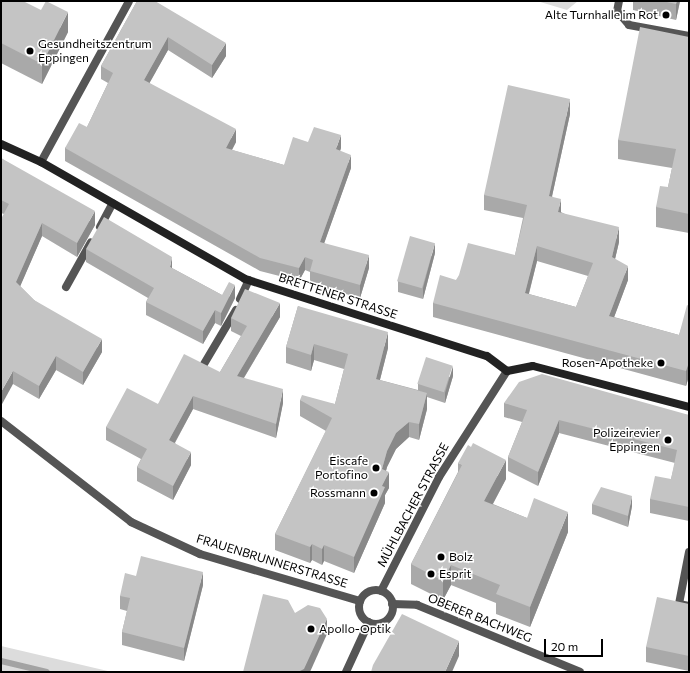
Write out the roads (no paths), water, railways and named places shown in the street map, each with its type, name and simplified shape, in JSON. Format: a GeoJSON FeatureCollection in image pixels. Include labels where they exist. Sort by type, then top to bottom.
{"type":"FeatureCollection","features":[{"type":"Feature","properties":{"kind":"street"},"geometry":{"type":"LineString","coordinates":[[41,162],[129,1]]}},
{"type":"Feature","properties":{"kind":"street"},"geometry":{"type":"LineString","coordinates":[[619,1],[617,11],[629,25],[689,36]]}},
{"type":"Feature","properties":{"kind":"street","name":"BRETTENER STRASSE"},"geometry":{"type":"LineString","coordinates":[[1,144],[41,162],[249,280],[487,356],[507,371]]}},
{"type":"Feature","properties":{"kind":"street"},"geometry":{"type":"LineString","coordinates":[[66,287],[113,203]]}},
{"type":"Feature","properties":{"kind":"street"},"geometry":{"type":"LineString","coordinates":[[204,364],[228,326],[249,280]]}},
{"type":"Feature","properties":{"kind":"street"},"geometry":{"type":"LineString","coordinates":[[507,371],[532,366],[689,407]]}},
{"type":"Feature","properties":{"kind":"street","name":"MÜHLBACHER STRASSE"},"geometry":{"type":"LineString","coordinates":[[381,591],[440,476],[507,371]]}},
{"type":"Feature","properties":{"kind":"street","name":"FRAUENBRUNNERSTRASSE"},"geometry":{"type":"LineString","coordinates":[[1,422],[131,522],[200,554],[360,601]]}},
{"type":"Feature","properties":{"kind":"street"},"geometry":{"type":"LineString","coordinates":[[689,552],[679,604],[689,606]]}},
{"type":"Feature","properties":{"kind":"street"},"geometry":{"type":"LineString","coordinates":[[371,591],[381,591],[392,604],[391,614],[384,621],[369,622],[362,616],[360,601],[371,591]]}},
{"type":"Feature","properties":{"kind":"street","name":"OBERER BACHWEG"},"geometry":{"type":"LineString","coordinates":[[392,604],[417,605],[580,672]]}},
{"type":"Feature","properties":{"kind":"street"},"geometry":{"type":"LineString","coordinates":[[346,672],[369,622]]}},
{"type":"Feature","properties":{"kind":"waterway"},"geometry":{"type":"LineString","coordinates":[[1,661],[47,672]]}},
{"type":"Feature","properties":{"kind":"place","name":"Alte Turnhalle im Rot"},"geometry":{"type":"Point","coordinates":[666,15]}},
{"type":"Feature","properties":{"kind":"place","name":"Gesundheitszentrum Eppingen"},"geometry":{"type":"Point","coordinates":[30,51]}},
{"type":"Feature","properties":{"kind":"place","name":"Rosen-Apotheke"},"geometry":{"type":"Point","coordinates":[661,363]}},
{"type":"Feature","properties":{"kind":"place","name":"Polizeirevier Eppingen"},"geometry":{"type":"Point","coordinates":[668,440]}},
{"type":"Feature","properties":{"kind":"place","name":"Eiscafe Portofino"},"geometry":{"type":"Point","coordinates":[376,468]}},
{"type":"Feature","properties":{"kind":"place","name":"Rossmann"},"geometry":{"type":"Point","coordinates":[374,493]}},
{"type":"Feature","properties":{"kind":"place","name":"Bolz"},"geometry":{"type":"Point","coordinates":[441,557]}},
{"type":"Feature","properties":{"kind":"place","name":"Esprit"},"geometry":{"type":"Point","coordinates":[431,574]}},
{"type":"Feature","properties":{"kind":"place","name":"Apollo-Optik"},"geometry":{"type":"Point","coordinates":[311,629]}}]}
